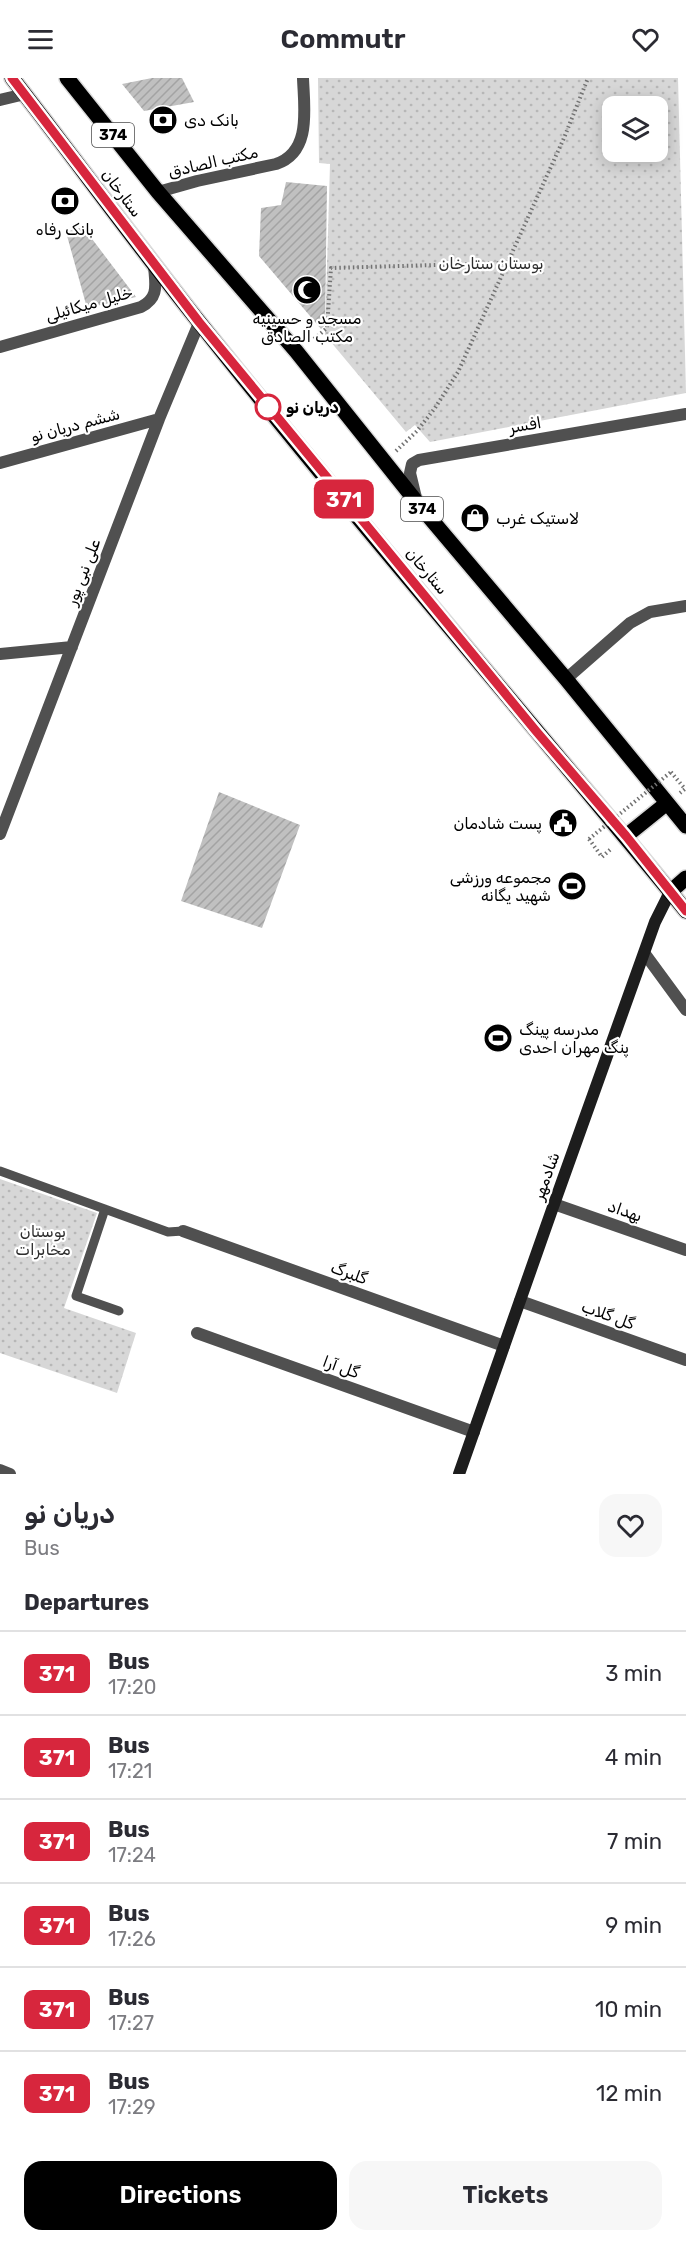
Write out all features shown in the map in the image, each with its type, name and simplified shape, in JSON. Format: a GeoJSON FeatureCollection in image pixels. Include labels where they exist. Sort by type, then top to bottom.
{"type":"FeatureCollection","features":[{"type":"Feature","properties":{"kind":"main road","name":"ستارخان"},"geometry":{"type":"LineString","coordinates":[[12,78],[199,322],[686,911]]}},
{"type":"Feature","properties":{"kind":"main road","name":"ستارخان"},"geometry":{"type":"LineString","coordinates":[[67,78],[158,192],[296,351],[418,505],[566,679],[686,826]]}},
{"type":"Feature","properties":{"kind":"main road"},"geometry":{"type":"LineString","coordinates":[[626,836],[667,803]]}},
{"type":"Feature","properties":{"kind":"main road"},"geometry":{"type":"LineString","coordinates":[[670,892],[686,878]]}},
{"type":"Feature","properties":{"kind":"main road","name":"شادمهر"},"geometry":{"type":"LineString","coordinates":[[459,1474],[655,922],[670,892]]}},
{"type":"Feature","properties":{"kind":"street","name":"مکتب الصادق"},"geometry":{"type":"LineString","coordinates":[[158,192],[276,164],[288,159],[304,132],[303,78]]}},
{"type":"Feature","properties":{"kind":"street"},"geometry":{"type":"LineString","coordinates":[[0,100],[25,94]]}},
{"type":"Feature","properties":{"kind":"street","name":"خلیل میکائیلی"},"geometry":{"type":"LineString","coordinates":[[0,346],[141,307],[150,302],[155,291],[154,265]]}},
{"type":"Feature","properties":{"kind":"street","name":"علی نبی پور"},"geometry":{"type":"LineString","coordinates":[[0,834],[159,419],[199,322]]}},
{"type":"Feature","properties":{"kind":"street","name":"افسر"},"geometry":{"type":"LineString","coordinates":[[418,505],[410,473],[412,464],[419,460],[686,414]]}},
{"type":"Feature","properties":{"kind":"street","name":"ششم دریان نو"},"geometry":{"type":"LineString","coordinates":[[0,463],[159,419]]}},
{"type":"Feature","properties":{"kind":"street"},"geometry":{"type":"LineString","coordinates":[[566,679],[630,623],[650,612],[686,606]]}},
{"type":"Feature","properties":{"kind":"street"},"geometry":{"type":"LineString","coordinates":[[0,654],[72,647]]}},
{"type":"Feature","properties":{"kind":"street"},"geometry":{"type":"LineString","coordinates":[[645,954],[686,1010]]}},
{"type":"Feature","properties":{"kind":"street","name":"بهداد"},"geometry":{"type":"LineString","coordinates":[[554,1204],[686,1250]]}},
{"type":"Feature","properties":{"kind":"street","name":"گلبرگ"},"geometry":{"type":"LineString","coordinates":[[183,1231],[504,1346]]}},
{"type":"Feature","properties":{"kind":"street","name":"گل گلاب"},"geometry":{"type":"LineString","coordinates":[[520,1301],[686,1360]]}},
{"type":"Feature","properties":{"kind":"street","name":"گل آرا"},"geometry":{"type":"LineString","coordinates":[[197,1333],[474,1432]]}},
{"type":"Feature","properties":{"kind":"street"},"geometry":{"type":"LineString","coordinates":[[0,1470],[10,1474]]}},
{"type":"Feature","properties":{"kind":"lane"},"geometry":{"type":"LineString","coordinates":[[0,1171],[168,1232],[183,1231]]}},
{"type":"Feature","properties":{"kind":"lane"},"geometry":{"type":"LineString","coordinates":[[105,1209],[76,1296],[119,1311]]}},
{"type":"Feature","properties":{"kind":"path"},"geometry":{"type":"LineString","coordinates":[[385,462],[417,431],[458,372],[564,138],[588,78]]}},
{"type":"Feature","properties":{"kind":"path"},"geometry":{"type":"LineString","coordinates":[[314,339],[327,328],[331,268],[507,263]]}},
{"type":"Feature","properties":{"kind":"path"},"geometry":{"type":"LineString","coordinates":[[602,857],[589,839],[671,772],[685,789]]}},
{"type":"Feature","properties":{"kind":"green space","name":"بوستان ستارخان"},"geometry":{"type":"Polygon","coordinates":[[[318,78],[678,78],[686,393],[430,442],[415,425],[406,432],[325,335],[330,164],[319,163],[318,78]]]}},
{"type":"Feature","properties":{"kind":"green space","name":"بوستان مخابرات"},"geometry":{"type":"Polygon","coordinates":[[[0,1179],[97,1213],[64,1308],[136,1333],[117,1393],[0,1353],[0,1179]]]}},
{"type":"Feature","properties":{"kind":"building"},"geometry":{"type":"Polygon","coordinates":[[[152,78],[182,78],[194,102],[144,111],[122,84],[152,78]]]}},
{"type":"Feature","properties":{"kind":"building","name":"مسجد و حسینیه مکتب الصادق"},"geometry":{"type":"Polygon","coordinates":[[[286,182],[327,186],[325,325],[321,329],[259,256],[261,208],[281,205],[286,182]]]}},
{"type":"Feature","properties":{"kind":"building"},"geometry":{"type":"Polygon","coordinates":[[[83,227],[136,297],[87,308],[66,232],[83,227]]]}},
{"type":"Feature","properties":{"kind":"building"},"geometry":{"type":"Polygon","coordinates":[[[219,792],[300,825],[262,928],[181,901],[219,792]]]}},
{"type":"Feature","properties":{"kind":"bus line","name":"371"},"geometry":{"type":"LineString","coordinates":[[12,78],[199,322],[686,911]]}},
{"type":"Feature","properties":{"kind":"place","name":"بانک دی"},"geometry":{"type":"Point","coordinates":[163,120]}},
{"type":"Feature","properties":{"kind":"place","name":"بانک رفاه"},"geometry":{"type":"Point","coordinates":[65,201]}},
{"type":"Feature","properties":{"kind":"place","name":"مسجد و حسینیه مکتب الصادق"},"geometry":{"type":"Point","coordinates":[307,290]}},
{"type":"Feature","properties":{"kind":"place","name":"دریان نو"},"geometry":{"type":"Point","coordinates":[268,407]}},
{"type":"Feature","properties":{"kind":"place","name":"لاستیک غرب"},"geometry":{"type":"Point","coordinates":[475,518]}},
{"type":"Feature","properties":{"kind":"place","name":"پست شادمان"},"geometry":{"type":"Point","coordinates":[563,823]}},
{"type":"Feature","properties":{"kind":"place","name":"مجموعه ورزشی شهید یگانه"},"geometry":{"type":"Point","coordinates":[572,886]}},
{"type":"Feature","properties":{"kind":"place","name":"مدرسه پینگ پنگ مهران احدی"},"geometry":{"type":"Point","coordinates":[498,1038]}}]}
